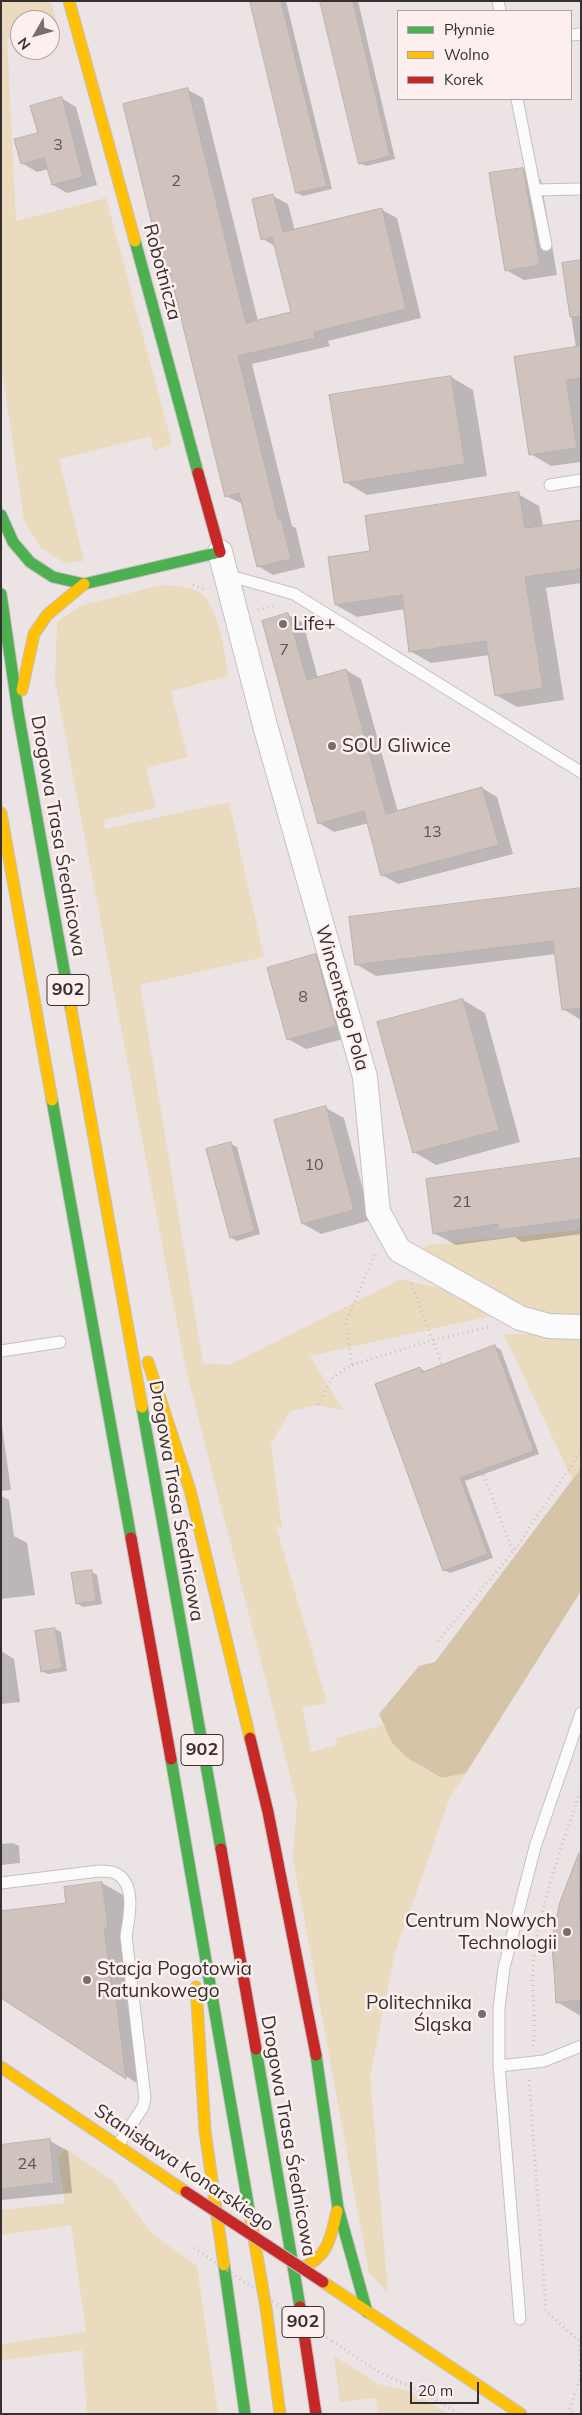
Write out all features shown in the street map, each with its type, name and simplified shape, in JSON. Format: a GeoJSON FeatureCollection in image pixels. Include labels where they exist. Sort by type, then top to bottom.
{"type":"FeatureCollection","features":[{"type":"Feature","properties":{"kind":"main road","name":"Robotnicza"},"geometry":{"type":"LineString","coordinates":[[70,1],[220,552]]}},
{"type":"Feature","properties":{"kind":"main road"},"geometry":{"type":"LineString","coordinates":[[1,515],[13,542],[30,562],[53,577],[84,584],[220,552]]}},
{"type":"Feature","properties":{"kind":"main road"},"geometry":{"type":"LineString","coordinates":[[18,712],[34,634],[47,615],[84,584]]}},
{"type":"Feature","properties":{"kind":"main road","name":"Drogowa Trasa Średnicowa"},"geometry":{"type":"LineString","coordinates":[[1,594],[18,712],[275,2155],[316,2414]]}},
{"type":"Feature","properties":{"kind":"main road","name":"902"},"geometry":{"type":"LineString","coordinates":[[1,813],[24,952],[83,1264],[188,1854],[265,2298],[280,2414]]}},
{"type":"Feature","properties":{"kind":"main road"},"geometry":{"type":"LineString","coordinates":[[117,1268],[190,1490],[268,1812],[318,2065],[338,2208],[367,2312]]}},
{"type":"Feature","properties":{"kind":"main road"},"geometry":{"type":"LineString","coordinates":[[188,1854],[204,2131],[245,2414]]}},
{"type":"Feature","properties":{"kind":"main road","name":"Stanisława Konarskiego"},"geometry":{"type":"LineString","coordinates":[[1,2067],[521,2414]]}},
{"type":"Feature","properties":{"kind":"main road"},"geometry":{"type":"LineString","coordinates":[[10,2087],[39,2092]]}},
{"type":"Feature","properties":{"kind":"main road"},"geometry":{"type":"LineString","coordinates":[[301,2268],[311,2265],[326,2253],[338,2208]]}},
{"type":"Feature","properties":{"kind":"street","name":"Wincentego Pola"},"geometry":{"type":"LineString","coordinates":[[220,552],[266,729],[364,1077],[378,1212],[394,1242]]}},
{"type":"Feature","properties":{"kind":"street"},"geometry":{"type":"LineString","coordinates":[[394,1242],[520,1318],[549,1326],[581,1327]]}},
{"type":"Feature","properties":{"kind":"lane"},"geometry":{"type":"LineString","coordinates":[[517,100],[546,245]]}},
{"type":"Feature","properties":{"kind":"lane"},"geometry":{"type":"LineString","coordinates":[[535,190],[581,189]]}},
{"type":"Feature","properties":{"kind":"lane"},"geometry":{"type":"LineString","coordinates":[[550,485],[581,480]]}},
{"type":"Feature","properties":{"kind":"lane"},"geometry":{"type":"LineString","coordinates":[[227,575],[294,594],[581,772]]}},
{"type":"Feature","properties":{"kind":"lane"},"geometry":{"type":"LineString","coordinates":[[1,1351],[60,1342]]}},
{"type":"Feature","properties":{"kind":"lane"},"geometry":{"type":"LineString","coordinates":[[520,2319],[499,2066],[500,2008],[508,1950],[535,1846],[581,1713]]}},
{"type":"Feature","properties":{"kind":"lane"},"geometry":{"type":"LineString","coordinates":[[1,1883],[99,1871],[114,1872],[124,1880],[129,1893],[130,1911],[126,1936],[145,2098],[143,2106],[118,2145]]}},
{"type":"Feature","properties":{"kind":"lane"},"geometry":{"type":"LineString","coordinates":[[499,2066],[544,2061],[581,2046]]}},
{"type":"Feature","properties":{"kind":"path"},"geometry":{"type":"LineString","coordinates":[[352,1365],[346,1322],[370,1260],[394,1242],[513,1552]]}},
{"type":"Feature","properties":{"kind":"path"},"geometry":{"type":"LineString","coordinates":[[318,1406],[333,1377],[352,1365],[432,1340],[520,1318]]}},
{"type":"Feature","properties":{"kind":"path"},"geometry":{"type":"LineString","coordinates":[[438,1640],[513,1552],[581,1451]]}},
{"type":"Feature","properties":{"kind":"path"},"geometry":{"type":"LineString","coordinates":[[194,2248],[379,2372],[427,2394],[459,2414]]}},
{"type":"Feature","properties":{"kind":"path"},"geometry":{"type":"LineString","coordinates":[[568,2331],[579,2341],[580,2379],[569,2410],[575,2414]]}},
{"type":"Feature","properties":{"kind":"shaded area"},"geometry":{"type":"Polygon","coordinates":[[[1,1],[51,1],[53,10],[10,10],[10,37],[7,38],[16,221],[106,198],[172,444],[154,451],[150,436],[59,459],[84,561],[65,563],[40,547],[24,520],[1,363],[1,1]]]}},
{"type":"Feature","properties":{"kind":"shaded area"},"geometry":{"type":"Polygon","coordinates":[[[161,585],[179,586],[196,590],[210,604],[219,628],[228,676],[171,691],[188,757],[146,768],[156,808],[104,820],[105,829],[229,802],[264,957],[140,985],[203,1363],[229,1365],[401,1279],[442,1289],[495,1315],[310,1356],[343,1410],[318,1405],[290,1411],[271,1444],[282,1528],[276,1526],[327,1703],[302,1707],[311,1752],[337,1745],[336,1738],[384,1725],[389,1736],[401,1751],[423,1767],[442,1778],[466,1773],[450,1797],[395,1953],[370,2076],[388,2293],[369,2273],[293,1858],[297,1802],[186,1370],[55,681],[57,622],[80,606],[161,585]]]}},
{"type":"Feature","properties":{"kind":"shaded area"},"geometry":{"type":"Polygon","coordinates":[[[581,1230],[581,1316],[548,1317],[494,1296],[422,1253],[426,1245],[581,1230]]]}},
{"type":"Feature","properties":{"kind":"shaded area"},"geometry":{"type":"Polygon","coordinates":[[[504,1334],[535,1334],[581,1339],[581,1468],[572,1479],[504,1334]]]}},
{"type":"Feature","properties":{"kind":"shaded area"},"geometry":{"type":"Polygon","coordinates":[[[581,1468],[581,1591],[466,1773],[442,1778],[409,1759],[392,1743],[379,1714],[419,1666],[435,1662],[581,1468]]]}},
{"type":"Feature","properties":{"kind":"shaded area"},"geometry":{"type":"Polygon","coordinates":[[[65,2148],[114,2182],[151,2233],[197,2266],[218,2414],[87,2414],[82,2350],[1,2360],[1,2339],[2,2344],[86,2332],[71,2225],[1,2235],[1,2210],[65,2203],[58,2158],[65,2148]]]}},
{"type":"Feature","properties":{"kind":"shaded area"},"geometry":{"type":"Polygon","coordinates":[[[334,2356],[378,2384],[410,2391],[449,2414],[378,2414],[376,2398],[340,2402],[334,2356]]]}},
{"type":"Feature","properties":{"kind":"building"},"geometry":{"type":"Polygon","coordinates":[[[250,1],[281,1],[327,186],[296,193],[250,1]]]}},
{"type":"Feature","properties":{"kind":"building"},"geometry":{"type":"Polygon","coordinates":[[[320,1],[353,1],[390,156],[359,164],[320,1]]]}},
{"type":"Feature","properties":{"kind":"building"},"geometry":{"type":"Polygon","coordinates":[[[188,88],[246,323],[291,312],[272,237],[261,240],[252,199],[273,194],[283,232],[382,208],[406,309],[314,332],[315,338],[238,356],[278,519],[281,518],[291,559],[257,567],[239,493],[225,497],[170,273],[164,274],[123,104],[188,88]]]}},
{"type":"Feature","properties":{"kind":"building"},"geometry":{"type":"Polygon","coordinates":[[[62,97],[83,177],[52,185],[44,158],[21,164],[14,139],[38,133],[30,106],[62,97]]]}},
{"type":"Feature","properties":{"kind":"building"},"geometry":{"type":"Polygon","coordinates":[[[523,168],[540,265],[505,271],[489,173],[523,168]]]}},
{"type":"Feature","properties":{"kind":"building"},"geometry":{"type":"Polygon","coordinates":[[[581,260],[581,316],[570,317],[562,263],[581,260]]]}},
{"type":"Feature","properties":{"kind":"building"},"geometry":{"type":"Polygon","coordinates":[[[581,346],[581,378],[566,380],[577,448],[529,455],[514,357],[581,346]]]}},
{"type":"Feature","properties":{"kind":"building"},"geometry":{"type":"Polygon","coordinates":[[[451,376],[465,464],[344,483],[329,395],[451,376]]]}},
{"type":"Feature","properties":{"kind":"building"},"geometry":{"type":"Polygon","coordinates":[[[519,492],[525,528],[581,520],[581,569],[525,577],[543,688],[495,696],[486,641],[409,652],[402,595],[335,605],[328,557],[370,551],[365,516],[519,492]]]}},
{"type":"Feature","properties":{"kind":"building"},"geometry":{"type":"Polygon","coordinates":[[[288,613],[307,680],[346,669],[386,814],[482,787],[499,845],[381,876],[364,811],[318,824],[262,621],[288,613]]]}},
{"type":"Feature","properties":{"kind":"building"},"geometry":{"type":"Polygon","coordinates":[[[581,888],[581,1008],[562,1010],[553,941],[355,965],[349,917],[581,888]]]}},
{"type":"Feature","properties":{"kind":"building"},"geometry":{"type":"Polygon","coordinates":[[[316,954],[336,1026],[287,1040],[267,968],[316,954]]]}},
{"type":"Feature","properties":{"kind":"building"},"geometry":{"type":"Polygon","coordinates":[[[463,999],[499,1130],[413,1153],[377,1022],[463,999]]]}},
{"type":"Feature","properties":{"kind":"building"},"geometry":{"type":"Polygon","coordinates":[[[326,1106],[354,1210],[302,1224],[274,1120],[326,1106]]]}},
{"type":"Feature","properties":{"kind":"building"},"geometry":{"type":"Polygon","coordinates":[[[231,1142],[255,1231],[230,1238],[206,1149],[231,1142]]]}},
{"type":"Feature","properties":{"kind":"building"},"geometry":{"type":"Polygon","coordinates":[[[581,1158],[581,1219],[499,1230],[498,1224],[433,1234],[426,1179],[581,1158]]]}},
{"type":"Feature","properties":{"kind":"building"},"geometry":{"type":"Polygon","coordinates":[[[495,1345],[534,1451],[460,1478],[488,1554],[443,1571],[375,1384],[420,1367],[422,1372],[495,1345]]]}},
{"type":"Feature","properties":{"kind":"building"},"geometry":{"type":"Polygon","coordinates":[[[92,1570],[96,1601],[76,1604],[71,1573],[92,1570]]]}},
{"type":"Feature","properties":{"kind":"building"},"geometry":{"type":"Polygon","coordinates":[[[55,1628],[62,1668],[41,1672],[35,1631],[55,1628]]]}},
{"type":"Feature","properties":{"kind":"building","name":"Centrum Nowych Technologii"},"geometry":{"type":"Polygon","coordinates":[[[579,1853],[581,2000],[556,2003],[552,1938],[560,1902],[579,1853]]]}},
{"type":"Feature","properties":{"kind":"building","name":"Stacja Pogotowia Ratunkowego"},"geometry":{"type":"Polygon","coordinates":[[[102,1882],[108,1928],[104,1928],[112,1989],[115,1988],[126,2079],[1,1998],[1,1911],[66,1903],[64,1887],[102,1882]]]}},
{"type":"Feature","properties":{"kind":"building"},"geometry":{"type":"Polygon","coordinates":[[[50,2139],[54,2183],[1,2189],[1,2145],[50,2139]]]}},
{"type":"Feature","properties":{"kind":"traffic: fast"},"geometry":{"type":"LineString","coordinates":[[135,241],[198,473]]}},
{"type":"Feature","properties":{"kind":"traffic: fast"},"geometry":{"type":"LineString","coordinates":[[1,515],[13,542],[30,562],[53,577],[84,584],[220,552]]}},
{"type":"Feature","properties":{"kind":"traffic: fast"},"geometry":{"type":"LineString","coordinates":[[1,594],[18,712],[71,1009]]}},
{"type":"Feature","properties":{"kind":"traffic: fast"},"geometry":{"type":"LineString","coordinates":[[52,1100],[131,1538]]}},
{"type":"Feature","properties":{"kind":"traffic: fast"},"geometry":{"type":"LineString","coordinates":[[142,1407],[221,1849]]}},
{"type":"Feature","properties":{"kind":"traffic: fast"},"geometry":{"type":"LineString","coordinates":[[171,1759],[250,2215]]}},
{"type":"Feature","properties":{"kind":"traffic: fast"},"geometry":{"type":"LineString","coordinates":[[256,2049],[300,2307]]}},
{"type":"Feature","properties":{"kind":"traffic: fast"},"geometry":{"type":"LineString","coordinates":[[316,2055],[338,2208],[367,2312]]}},
{"type":"Feature","properties":{"kind":"traffic: fast"},"geometry":{"type":"LineString","coordinates":[[224,2265],[245,2414]]}},
{"type":"Feature","properties":{"kind":"traffic: slow"},"geometry":{"type":"LineString","coordinates":[[69,1],[135,241]]}},
{"type":"Feature","properties":{"kind":"traffic: slow"},"geometry":{"type":"LineString","coordinates":[[22,690],[34,634],[47,615],[84,584]]}},
{"type":"Feature","properties":{"kind":"traffic: slow"},"geometry":{"type":"LineString","coordinates":[[1,813],[52,1100]]}},
{"type":"Feature","properties":{"kind":"traffic: slow"},"geometry":{"type":"LineString","coordinates":[[71,1009],[142,1407]]}},
{"type":"Feature","properties":{"kind":"traffic: slow"},"geometry":{"type":"LineString","coordinates":[[148,1362],[190,1490],[250,1738]]}},
{"type":"Feature","properties":{"kind":"traffic: slow"},"geometry":{"type":"LineString","coordinates":[[196,1987],[205,2131],[224,2265]]}},
{"type":"Feature","properties":{"kind":"traffic: slow"},"geometry":{"type":"LineString","coordinates":[[1,2067],[186,2192]]}},
{"type":"Feature","properties":{"kind":"traffic: slow"},"geometry":{"type":"LineString","coordinates":[[301,2268],[317,2259],[327,2246],[337,2211]]}},
{"type":"Feature","properties":{"kind":"traffic: slow"},"geometry":{"type":"LineString","coordinates":[[250,2215],[266,2308],[280,2414]]}},
{"type":"Feature","properties":{"kind":"traffic: slow"},"geometry":{"type":"LineString","coordinates":[[323,2282],[521,2414]]}},
{"type":"Feature","properties":{"kind":"traffic: jam"},"geometry":{"type":"LineString","coordinates":[[198,473],[220,552]]}},
{"type":"Feature","properties":{"kind":"traffic: jam"},"geometry":{"type":"LineString","coordinates":[[131,1538],[171,1759]]}},
{"type":"Feature","properties":{"kind":"traffic: jam"},"geometry":{"type":"LineString","coordinates":[[250,1738],[268,1812],[316,2055]]}},
{"type":"Feature","properties":{"kind":"traffic: jam"},"geometry":{"type":"LineString","coordinates":[[221,1849],[256,2049]]}},
{"type":"Feature","properties":{"kind":"traffic: jam"},"geometry":{"type":"LineString","coordinates":[[186,2192],[323,2282]]}},
{"type":"Feature","properties":{"kind":"traffic: jam"},"geometry":{"type":"LineString","coordinates":[[300,2307],[316,2414]]}},
{"type":"Feature","properties":{"kind":"place","name":"Life+"},"geometry":{"type":"Point","coordinates":[283,624]}},
{"type":"Feature","properties":{"kind":"place","name":"SOU Gliwice"},"geometry":{"type":"Point","coordinates":[332,746]}},
{"type":"Feature","properties":{"kind":"place","name":"Centrum Nowych Technologii"},"geometry":{"type":"Point","coordinates":[567,1932]}},
{"type":"Feature","properties":{"kind":"place","name":"Stacja Pogotowia Ratunkowego"},"geometry":{"type":"Point","coordinates":[87,1980]}},
{"type":"Feature","properties":{"kind":"place","name":"Politechnika Śląska"},"geometry":{"type":"Point","coordinates":[482,2014]}}]}
